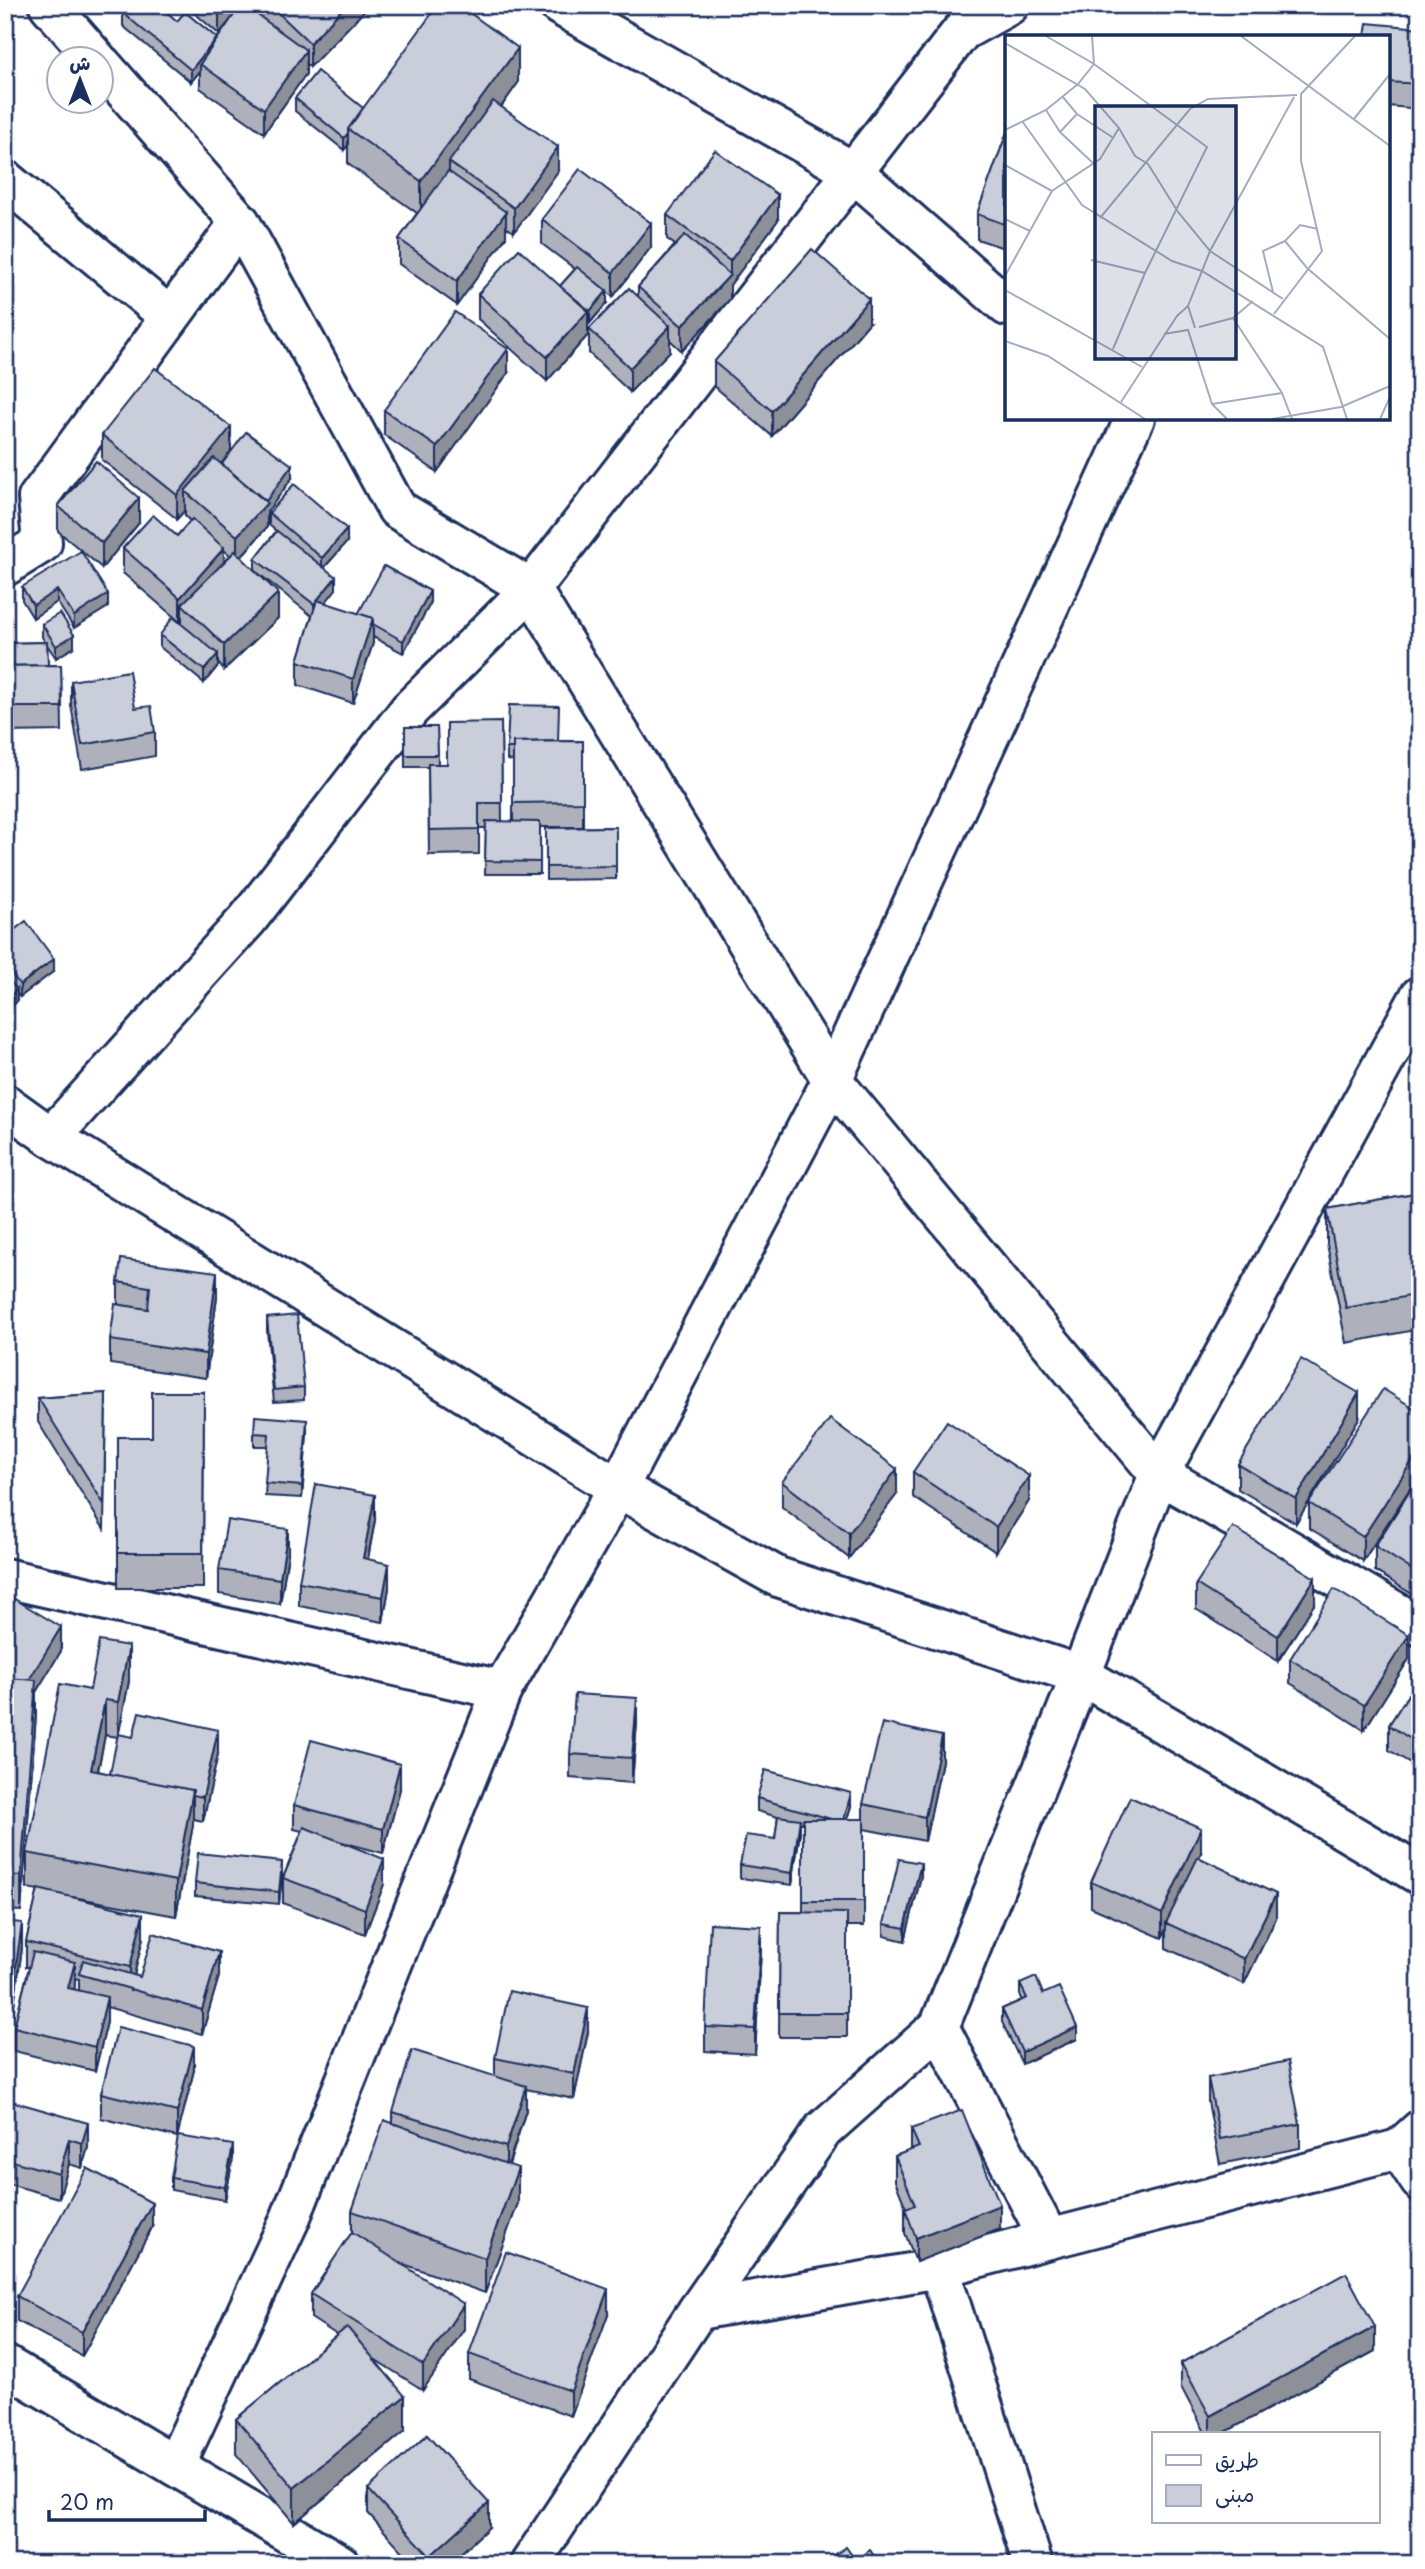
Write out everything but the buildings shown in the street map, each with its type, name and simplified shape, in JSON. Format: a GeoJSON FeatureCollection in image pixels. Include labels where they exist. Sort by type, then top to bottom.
{"type":"FeatureCollection","features":[{"type":"Feature","properties":{"kind":"street"},"geometry":{"type":"LineString","coordinates":[[49,5],[85,46]]}},
{"type":"Feature","properties":{"kind":"street"},"geometry":{"type":"LineString","coordinates":[[559,5],[852,171],[1005,304]]}},
{"type":"Feature","properties":{"kind":"street"},"geometry":{"type":"LineString","coordinates":[[51,1137],[248,919],[410,709],[531,589],[962,31],[1009,5]]}},
{"type":"Feature","properties":{"kind":"street"},"geometry":{"type":"LineString","coordinates":[[116,81],[240,222],[397,509],[531,589],[832,1080],[1159,1474],[1420,1626]]}},
{"type":"Feature","properties":{"kind":"street"},"geometry":{"type":"LineString","coordinates":[[5,180],[170,317]]}},
{"type":"Feature","properties":{"kind":"street"},"geometry":{"type":"LineString","coordinates":[[5,566],[42,543],[38,498],[240,222]]}},
{"type":"Feature","properties":{"kind":"street"},"geometry":{"type":"LineString","coordinates":[[175,2466],[290,2219],[502,1690],[618,1488],[832,1080],[1134,420]]}},
{"type":"Feature","properties":{"kind":"street"},"geometry":{"type":"LineString","coordinates":[[530,2564],[698,2310],[823,2130],[939,2027],[1159,1474],[1420,996]]}},
{"type":"Feature","properties":{"kind":"street"},"geometry":{"type":"LineString","coordinates":[[5,1104],[51,1137],[618,1488],[778,1577],[1081,1675],[1420,1875]]}},
{"type":"Feature","properties":{"kind":"street"},"geometry":{"type":"LineString","coordinates":[[5,1577],[502,1690]]}},
{"type":"Feature","properties":{"kind":"street"},"geometry":{"type":"LineString","coordinates":[[939,2027],[1049,2239]]}},
{"type":"Feature","properties":{"kind":"street"},"geometry":{"type":"LineString","coordinates":[[698,2310],[939,2268],[1409,2140],[1420,2181]]}},
{"type":"Feature","properties":{"kind":"street"},"geometry":{"type":"LineString","coordinates":[[939,2268],[1034,2564]]}},
{"type":"Feature","properties":{"kind":"street"},"geometry":{"type":"LineString","coordinates":[[5,2365],[340,2564]]}}]}
